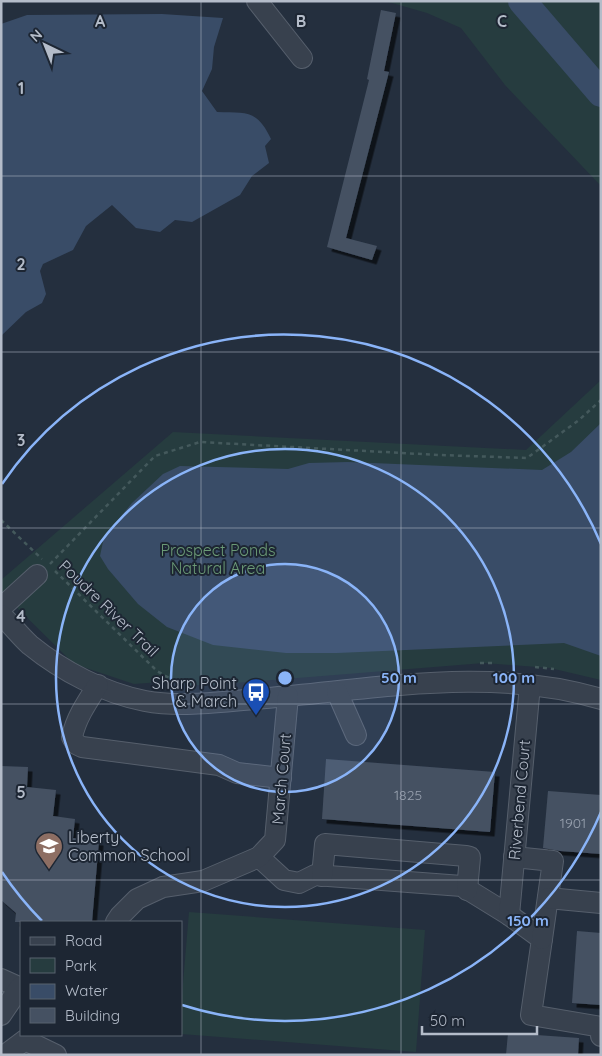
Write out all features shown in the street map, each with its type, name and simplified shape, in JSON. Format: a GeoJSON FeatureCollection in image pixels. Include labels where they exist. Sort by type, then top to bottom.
{"type":"FeatureCollection","features":[{"type":"Feature","properties":{"kind":"street"},"geometry":{"type":"LineString","coordinates":[[256,1],[302,58]]}},
{"type":"Feature","properties":{"kind":"street"},"geometry":{"type":"LineString","coordinates":[[43,570],[2,616],[30,644],[58,666],[122,695],[146,701],[211,703],[435,682],[502,681],[530,676],[601,699]]}},
{"type":"Feature","properties":{"kind":"street","name":"Riverbend Court"},"geometry":{"type":"LineString","coordinates":[[509,915],[530,676]]}},
{"type":"Feature","properties":{"kind":"street"},"geometry":{"type":"LineString","coordinates":[[98,685],[73,729],[72,738],[82,747],[219,766],[237,773],[281,778]]}},
{"type":"Feature","properties":{"kind":"street"},"geometry":{"type":"LineString","coordinates":[[336,692],[356,735]]}},
{"type":"Feature","properties":{"kind":"street","name":"March Court"},"geometry":{"type":"LineString","coordinates":[[260,857],[275,840],[288,696]]}},
{"type":"Feature","properties":{"kind":"street"},"geometry":{"type":"LineString","coordinates":[[322,876],[324,844],[466,856],[470,857],[467,890]]}},
{"type":"Feature","properties":{"kind":"street"},"geometry":{"type":"LineString","coordinates":[[117,921],[138,899],[163,887],[203,881],[260,857],[284,880],[299,883],[315,875],[462,886],[509,915],[542,939]]}},
{"type":"Feature","properties":{"kind":"street"},"geometry":{"type":"LineString","coordinates":[[514,857],[553,861],[531,1015],[601,1026],[601,1036]]}},
{"type":"Feature","properties":{"kind":"street"},"geometry":{"type":"LineString","coordinates":[[548,898],[601,903]]}},
{"type":"Feature","properties":{"kind":"street"},"geometry":{"type":"LineString","coordinates":[[1,979],[20,988]]}},
{"type":"Feature","properties":{"kind":"street"},"geometry":{"type":"LineString","coordinates":[[1,1016],[20,989]]}},
{"type":"Feature","properties":{"kind":"street"},"geometry":{"type":"LineString","coordinates":[[5,1055],[26,1040],[56,1055]]}},
{"type":"Feature","properties":{"kind":"path"},"geometry":{"type":"LineString","coordinates":[[43,570],[155,456],[200,442],[527,458],[579,420],[601,400]]}},
{"type":"Feature","properties":{"kind":"path","name":"Poudre River Trail"},"geometry":{"type":"LineString","coordinates":[[1,520],[43,570],[157,671],[174,681],[198,685]]}},
{"type":"Feature","properties":{"kind":"path"},"geometry":{"type":"LineString","coordinates":[[476,664],[493,664]]}},
{"type":"Feature","properties":{"kind":"path"},"geometry":{"type":"LineString","coordinates":[[530,676],[558,670]]}},
{"type":"Feature","properties":{"kind":"green space"},"geometry":{"type":"Polygon","coordinates":[[[385,1],[601,1],[601,186],[505,85],[461,28],[427,13],[385,1]]]}},
{"type":"Feature","properties":{"kind":"green space","name":"Prospect Ponds Natural Area"},"geometry":{"type":"Polygon","coordinates":[[[601,380],[601,680],[550,668],[484,663],[211,685],[191,685],[174,681],[134,684],[74,664],[1,592],[1,580],[173,432],[526,450],[601,380]]]}},
{"type":"Feature","properties":{"kind":"green space"},"geometry":{"type":"Polygon","coordinates":[[[189,912],[425,930],[416,1052],[182,1034],[182,995],[189,912]]]}},
{"type":"Feature","properties":{"kind":"water"},"geometry":{"type":"Polygon","coordinates":[[[162,14],[223,18],[214,47],[212,69],[202,91],[217,112],[243,113],[261,122],[271,139],[265,146],[269,163],[252,176],[240,195],[192,222],[175,220],[160,232],[136,228],[112,205],[86,226],[73,250],[43,264],[40,271],[46,294],[42,303],[26,312],[1,336],[1,24],[27,15],[162,14]]]}},
{"type":"Feature","properties":{"kind":"water","name":"Prospect Ponds Natural Area"},"geometry":{"type":"Polygon","coordinates":[[[601,423],[601,656],[564,643],[337,653],[286,653],[213,645],[167,627],[138,604],[108,569],[100,556],[104,537],[132,503],[163,474],[180,466],[288,469],[309,463],[348,462],[542,470],[571,452],[601,423]]]}},
{"type":"Feature","properties":{"kind":"building"},"geometry":{"type":"Polygon","coordinates":[[[381,10],[396,13],[384,71],[389,72],[346,238],[377,246],[372,260],[327,247],[369,80],[367,79],[381,10]]]}},
{"type":"Feature","properties":{"kind":"building"},"geometry":{"type":"Polygon","coordinates":[[[326,759],[495,772],[490,832],[322,819],[326,759]]]}},
{"type":"Feature","properties":{"kind":"building","name":"Liberty Common School"},"geometry":{"type":"Polygon","coordinates":[[[1,766],[28,767],[27,787],[56,790],[53,816],[75,819],[73,838],[99,841],[92,921],[15,922],[16,913],[1,900],[1,766]]]}},
{"type":"Feature","properties":{"kind":"building"},"geometry":{"type":"Polygon","coordinates":[[[548,791],[601,795],[601,854],[543,848],[548,791]]]}},
{"type":"Feature","properties":{"kind":"building"},"geometry":{"type":"Polygon","coordinates":[[[577,931],[601,933],[601,1005],[572,1003],[577,931]]]}},
{"type":"Feature","properties":{"kind":"building"},"geometry":{"type":"Polygon","coordinates":[[[508,1033],[579,1038],[578,1055],[506,1055],[508,1033]]]}},
{"type":"Feature","properties":{"kind":"waterway"},"geometry":{"type":"LineString","coordinates":[[522,1],[601,93]]}},
{"type":"Feature","properties":{"kind":"place","name":"Sharp Point & March"},"geometry":{"type":"Point","coordinates":[256,716]}},
{"type":"Feature","properties":{"kind":"place","name":"Liberty Common School"},"geometry":{"type":"Point","coordinates":[49,870]}}]}
